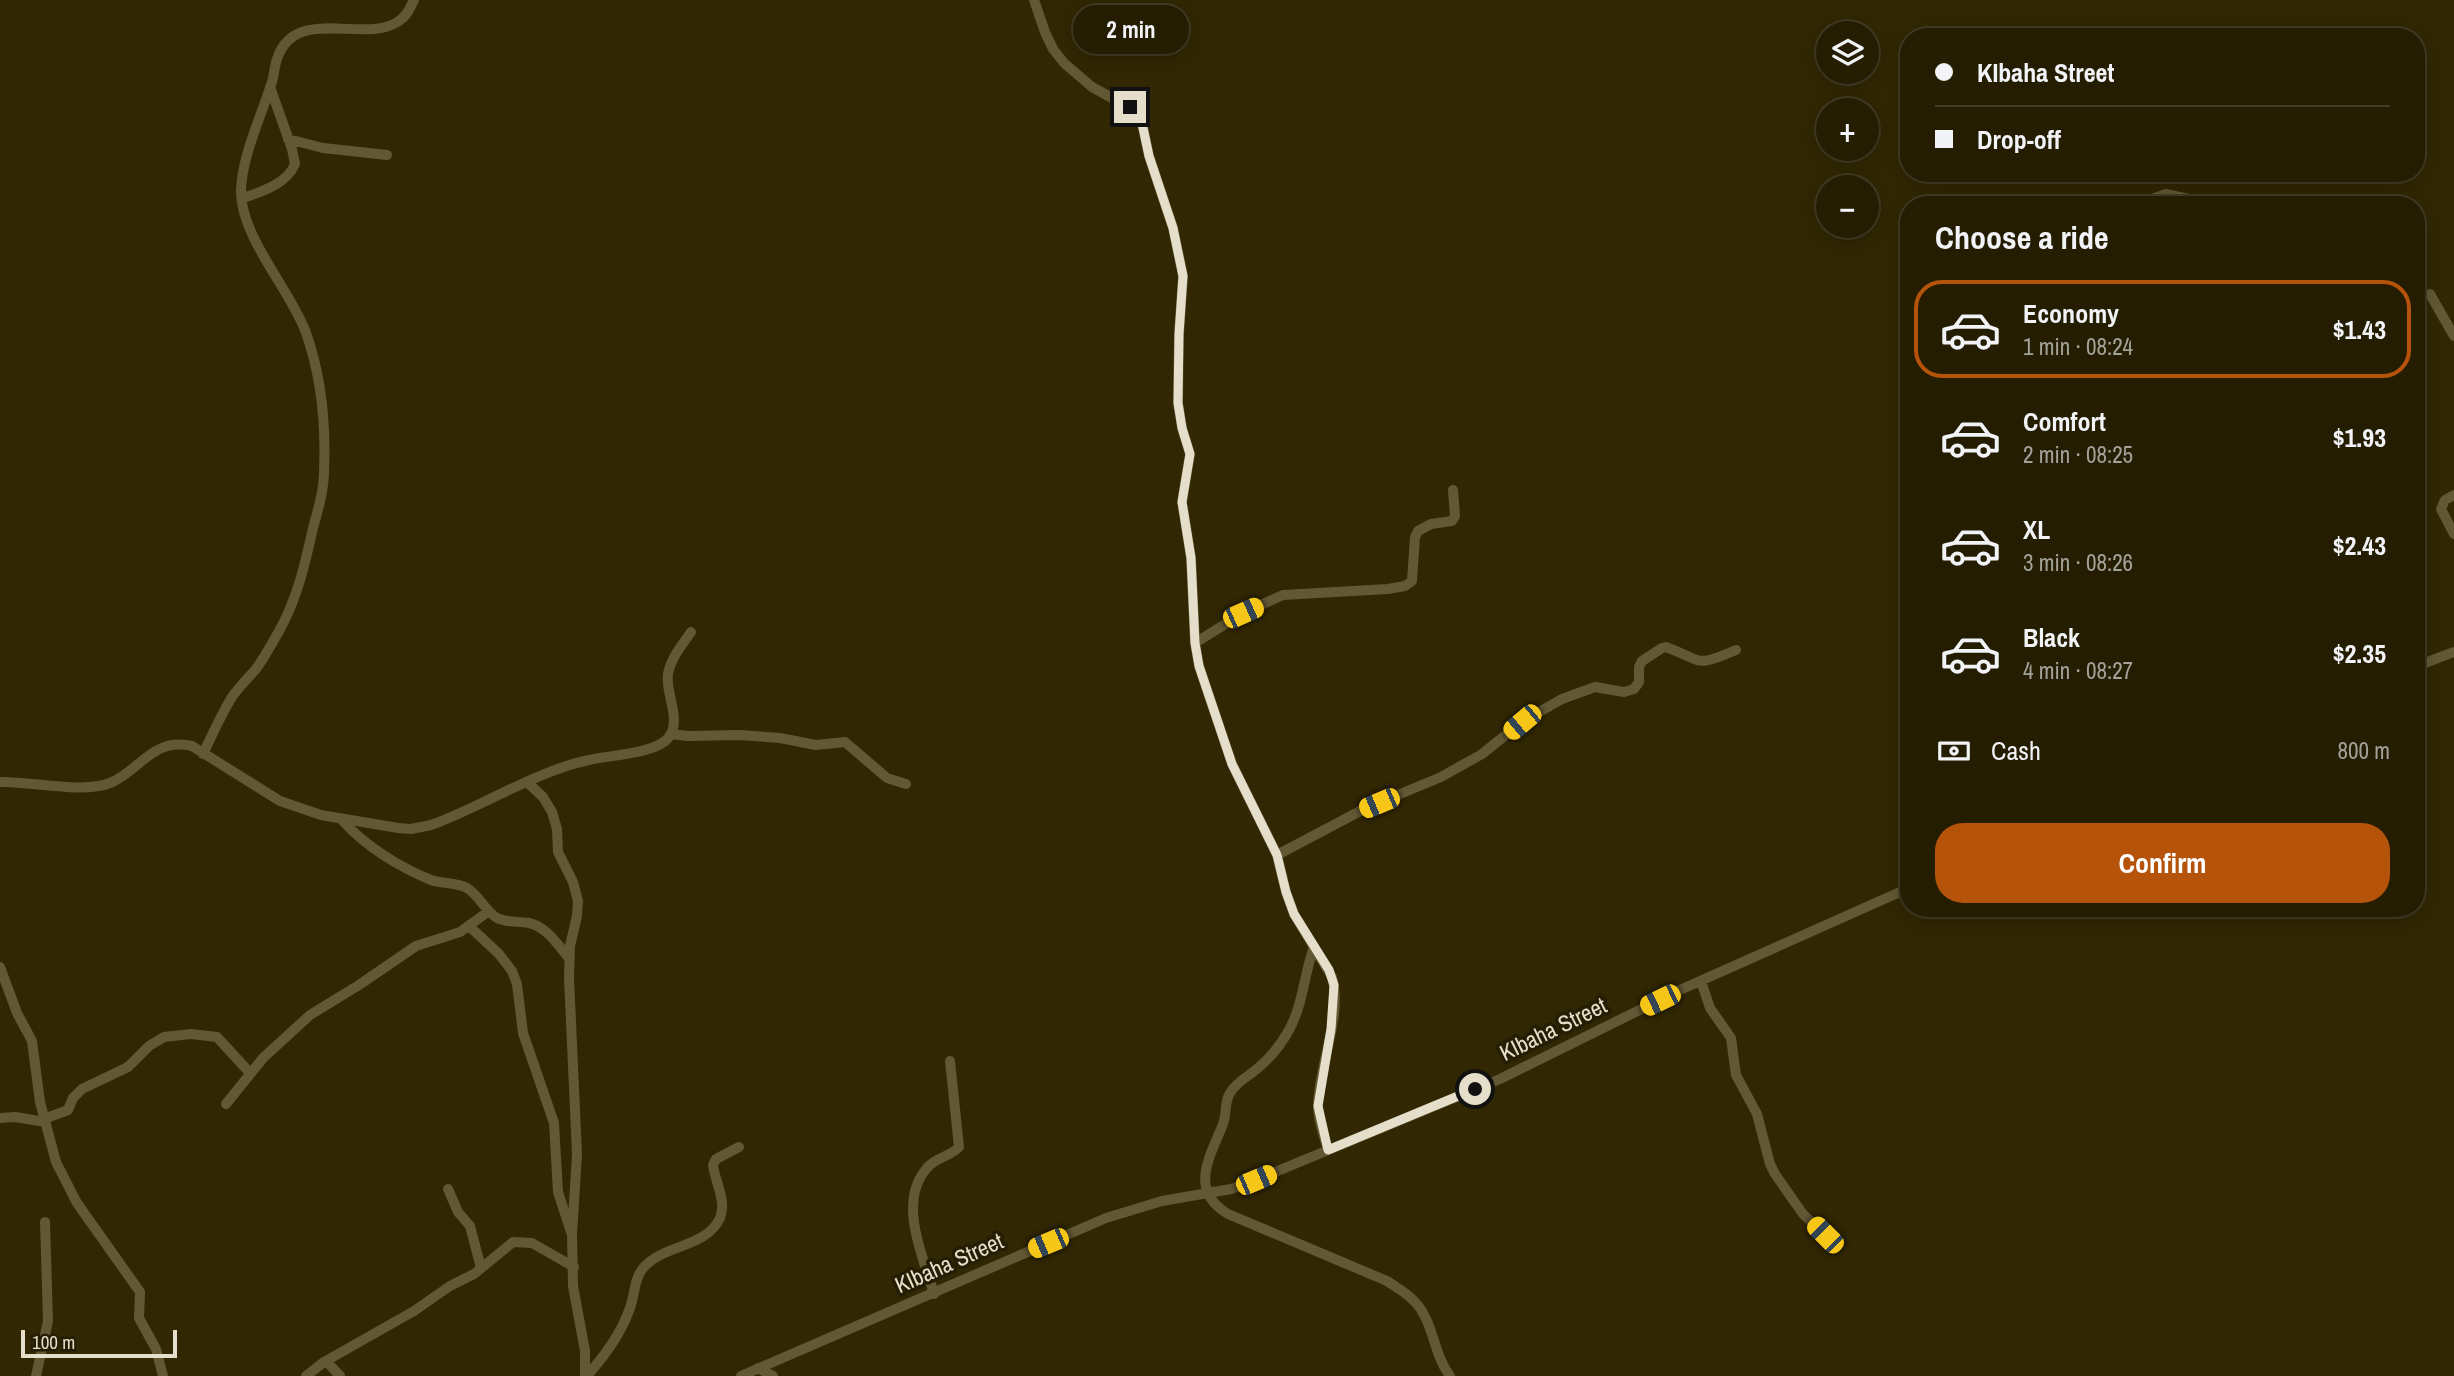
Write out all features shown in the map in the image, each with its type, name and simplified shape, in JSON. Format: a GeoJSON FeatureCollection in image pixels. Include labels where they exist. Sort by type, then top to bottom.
{"type":"FeatureCollection","features":[{"type":"Feature","properties":{"kind":"street"},"geometry":{"type":"LineString","coordinates":[[203,754],[233,696],[257,667],[280,631],[299,588],[325,473],[322,404],[305,330],[251,230],[241,192],[258,117],[271,87],[277,59],[282,48],[292,38],[313,29],[377,29],[389,26],[408,13],[414,0]]}},
{"type":"Feature","properties":{"kind":"street"},"geometry":{"type":"LineString","coordinates":[[1034,0],[1053,49],[1064,63],[1092,87],[1130,107],[1139,116],[1173,228],[1183,276],[1178,403],[1190,454],[1182,502],[1191,558],[1195,643],[1199,666],[1220,735],[1277,855],[1294,914],[1329,970],[1334,985],[1331,1029],[1318,1106],[1328,1150]]}},
{"type":"Feature","properties":{"kind":"street"},"geometry":{"type":"LineString","coordinates":[[243,198],[284,179],[295,164],[271,87]]}},
{"type":"Feature","properties":{"kind":"street"},"geometry":{"type":"LineString","coordinates":[[288,139],[323,148],[387,155]]}},
{"type":"Feature","properties":{"kind":"street"},"geometry":{"type":"LineString","coordinates":[[2430,294],[2454,336]]}},
{"type":"Feature","properties":{"kind":"street"},"geometry":{"type":"LineString","coordinates":[[1195,643],[1235,618],[1283,595],[1405,586],[1412,581],[1415,537],[1423,527],[1452,521],[1455,516],[1453,491]]}},
{"type":"Feature","properties":{"kind":"street"},"geometry":{"type":"LineString","coordinates":[[2454,495],[2445,499],[2441,509],[2454,534]]}},
{"type":"Feature","properties":{"kind":"street"},"geometry":{"type":"LineString","coordinates":[[0,782],[97,786],[118,779],[162,747],[180,743],[192,746],[280,801],[342,820],[411,829],[452,817],[559,768],[647,749],[665,741],[674,724],[668,674],[673,660],[691,632]]}},
{"type":"Feature","properties":{"kind":"street"},"geometry":{"type":"LineString","coordinates":[[1277,855],[1364,809],[1441,777],[1482,754],[1522,722],[1562,699],[1595,687],[1624,692],[1634,689],[1639,682],[1639,667],[1642,661],[1662,648],[1666,647],[1705,662],[1736,650]]}},
{"type":"Feature","properties":{"kind":"street"},"geometry":{"type":"LineString","coordinates":[[2425,663],[2454,652]]}},
{"type":"Feature","properties":{"kind":"street"},"geometry":{"type":"LineString","coordinates":[[671,734],[780,738],[816,745],[845,742],[887,778],[906,784]]}},
{"type":"Feature","properties":{"kind":"street"},"geometry":{"type":"LineString","coordinates":[[528,783],[543,797],[552,812],[557,830],[558,852],[576,891],[577,916],[569,957],[576,1154],[572,1234],[575,1298],[585,1351],[586,1376]]}},
{"type":"Feature","properties":{"kind":"street"},"geometry":{"type":"LineString","coordinates":[[342,820],[356,836],[408,868],[434,881],[468,889],[493,916],[504,921],[529,923],[541,928],[569,957]]}},
{"type":"Feature","properties":{"kind":"street","name":"KIbaha Street"},"geometry":{"type":"LineString","coordinates":[[741,1376],[1105,1218],[1162,1201],[1207,1195],[1256,1180],[1500,1079],[1701,981],[1900,892]]}},
{"type":"Feature","properties":{"kind":"street"},"geometry":{"type":"LineString","coordinates":[[226,1104],[274,1046],[310,1015],[416,946],[448,937],[489,911]]}},
{"type":"Feature","properties":{"kind":"street"},"geometry":{"type":"LineString","coordinates":[[469,926],[499,954],[512,971],[517,984],[523,1033],[554,1123],[558,1192],[572,1234]]}},
{"type":"Feature","properties":{"kind":"street"},"geometry":{"type":"LineString","coordinates":[[1314,947],[1294,1019],[1288,1031],[1264,1063],[1228,1095],[1225,1120],[1207,1167],[1207,1195],[1213,1204],[1228,1214],[1387,1281],[1403,1291],[1414,1301],[1426,1319],[1442,1365],[1450,1376]]}},
{"type":"Feature","properties":{"kind":"street"},"geometry":{"type":"LineString","coordinates":[[0,967],[17,1013],[32,1041],[45,1120],[56,1162],[68,1188],[140,1292],[139,1318],[152,1340],[163,1376]]}},
{"type":"Feature","properties":{"kind":"street"},"geometry":{"type":"LineString","coordinates":[[1701,981],[1710,1008],[1731,1038],[1736,1075],[1757,1114],[1770,1164],[1803,1214],[1825,1235]]}},
{"type":"Feature","properties":{"kind":"street"},"geometry":{"type":"LineString","coordinates":[[0,1118],[45,1120],[68,1110],[73,1098],[82,1089],[128,1067],[149,1046],[164,1037],[191,1034],[217,1037],[250,1073]]}},
{"type":"Feature","properties":{"kind":"street"},"geometry":{"type":"LineString","coordinates":[[934,1294],[912,1203],[919,1180],[929,1165],[959,1147],[950,1061]]}},
{"type":"Feature","properties":{"kind":"street"},"geometry":{"type":"LineString","coordinates":[[586,1376],[610,1350],[622,1328],[638,1276],[646,1265],[671,1249],[690,1245],[711,1229],[719,1219],[723,1207],[713,1165],[716,1159],[739,1147]]}},
{"type":"Feature","properties":{"kind":"street"},"geometry":{"type":"LineString","coordinates":[[448,1189],[458,1212],[470,1226],[481,1268]]}},
{"type":"Feature","properties":{"kind":"street"},"geometry":{"type":"LineString","coordinates":[[36,1376],[48,1321],[45,1222]]}},
{"type":"Feature","properties":{"kind":"street"},"geometry":{"type":"LineString","coordinates":[[306,1376],[326,1360],[402,1318],[481,1268],[513,1242],[532,1243],[574,1267]]}},
{"type":"Feature","properties":{"kind":"street"},"geometry":{"type":"LineString","coordinates":[[326,1360],[340,1376]]}},
{"type":"Feature","properties":{"kind":"street"},"geometry":{"type":"LineString","coordinates":[[758,1368],[773,1376]]}},
{"type":"Feature","properties":{"kind":"route"},"geometry":{"type":"LineString","coordinates":[[1130,107],[1142,123],[1149,156],[1173,228],[1183,276],[1178,403],[1190,454],[1182,502],[1191,558],[1195,643],[1199,666],[1220,735],[1277,855],[1294,914],[1329,970],[1334,985],[1331,1029],[1318,1106],[1328,1150],[1475,1089]]}}]}
